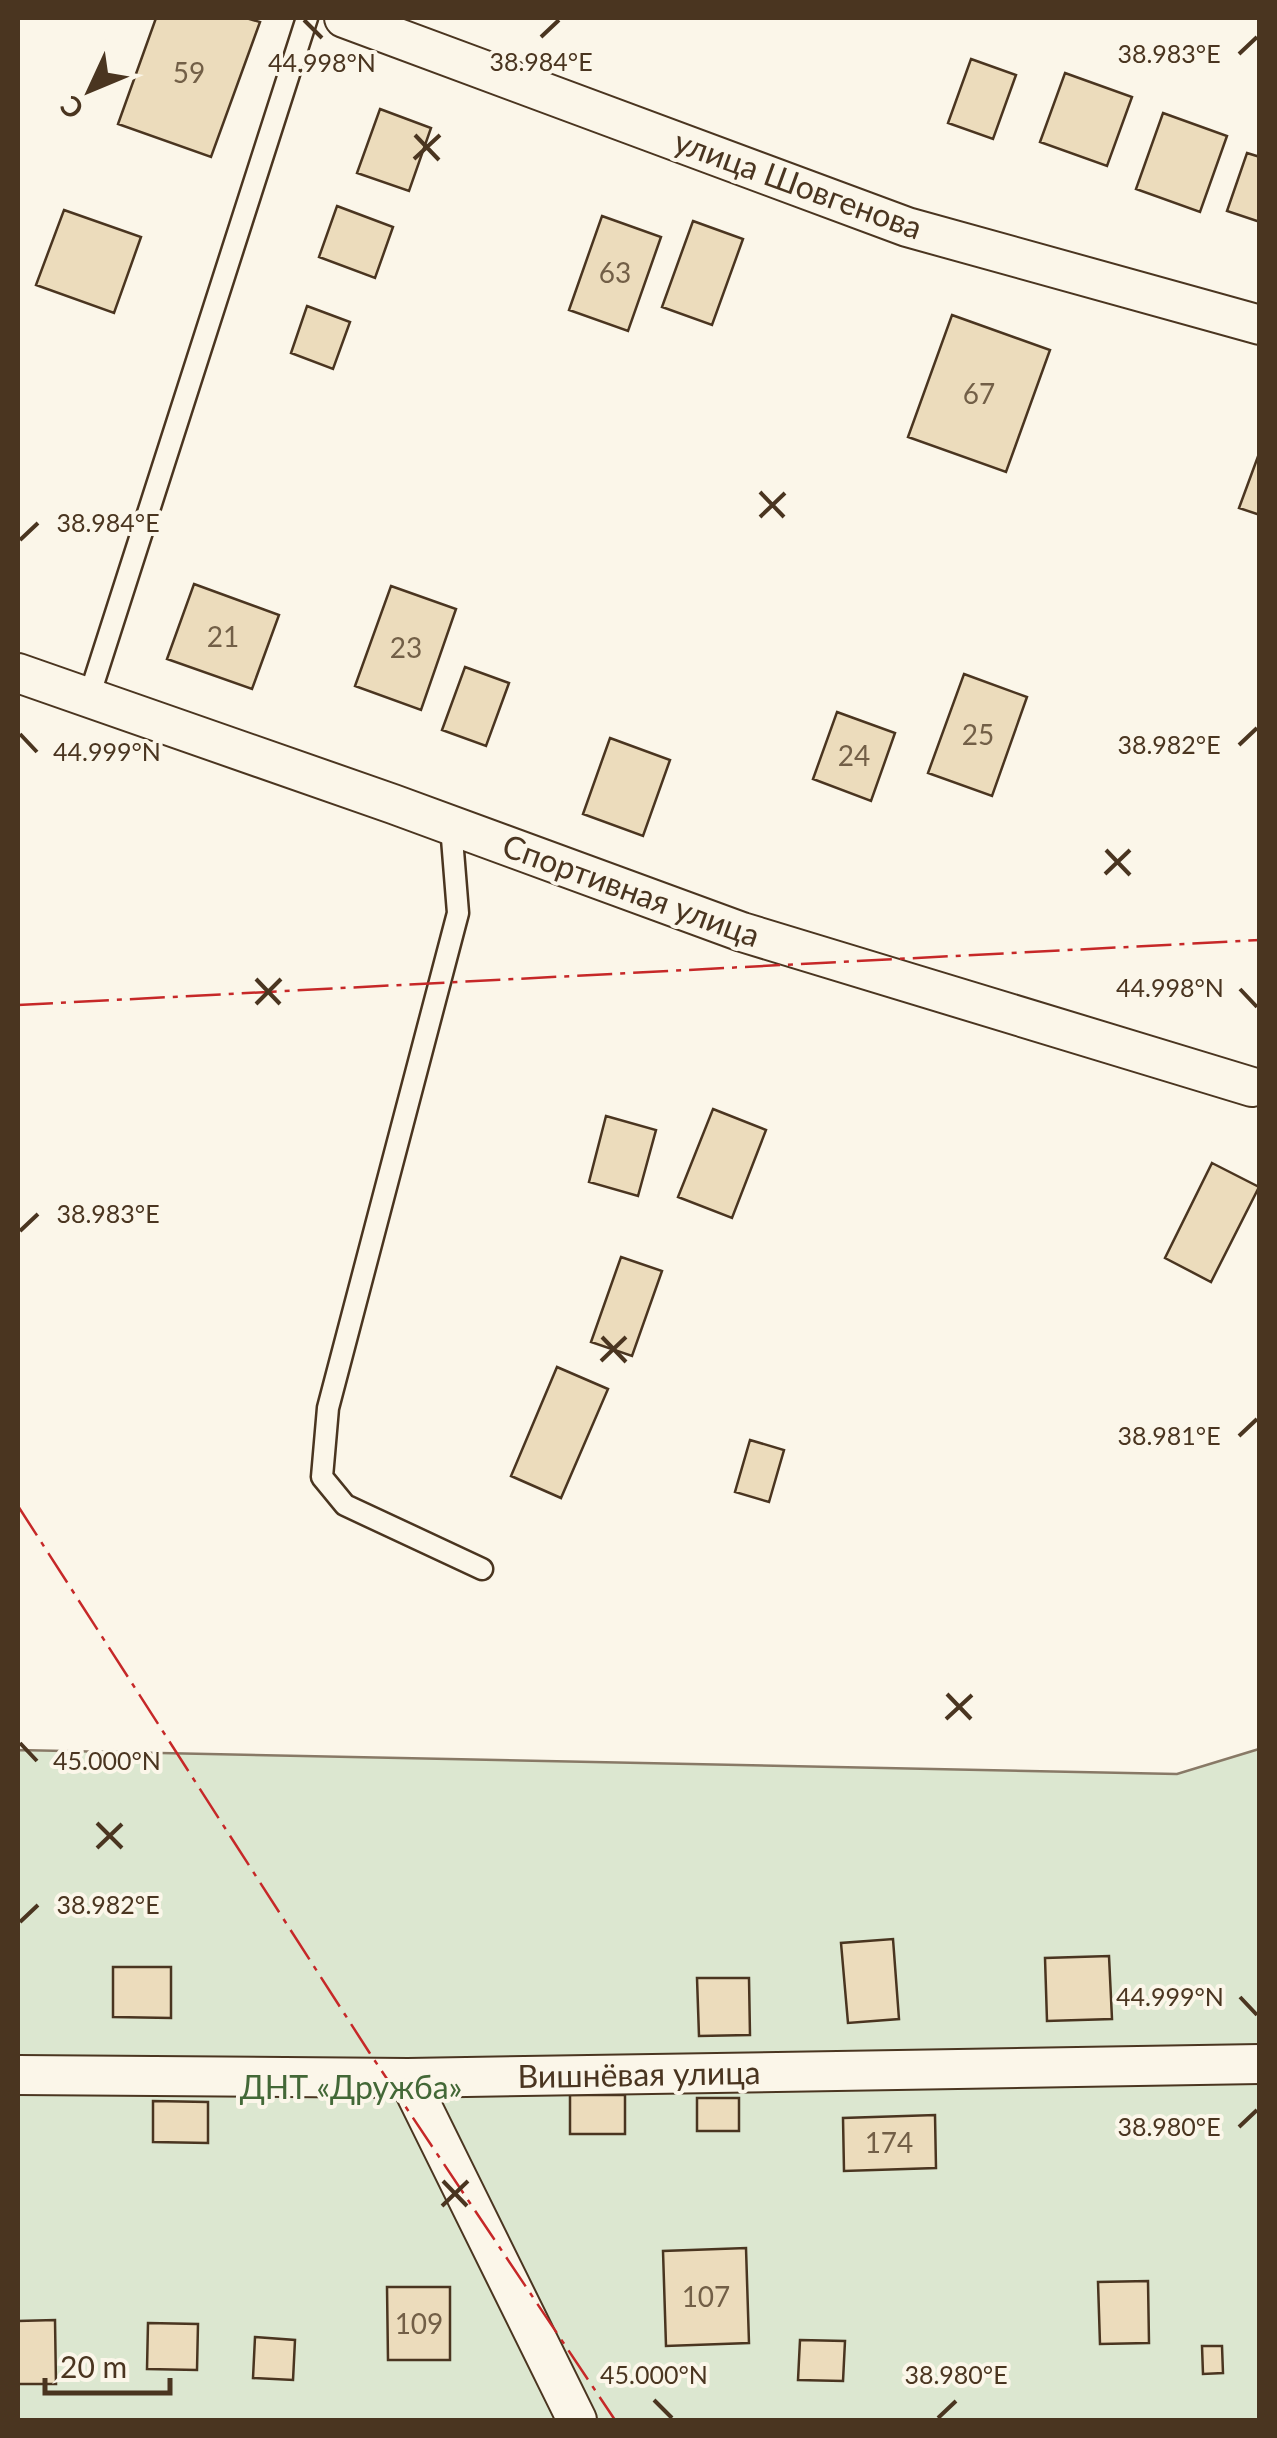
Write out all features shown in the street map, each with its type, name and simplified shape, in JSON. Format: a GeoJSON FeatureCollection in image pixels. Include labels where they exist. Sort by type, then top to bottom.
{"type":"FeatureCollection","features":[{"type":"Feature","properties":{"kind":"street","name":"улица Шовгенова"},"geometry":{"type":"LineString","coordinates":[[344,18],[908,227],[1260,325]]}},
{"type":"Feature","properties":{"kind":"street","name":"Спортивная улица"},"geometry":{"type":"LineString","coordinates":[[18,673],[742,932],[1256,1076]]}},
{"type":"Feature","properties":{"kind":"street","name":"Вишнёвая улица"},"geometry":{"type":"LineString","coordinates":[[18,2074],[408,2078],[1260,2064]]}},
{"type":"Feature","properties":{"kind":"street"},"geometry":{"type":"LineString","coordinates":[[408,2078],[576,2420]]}},
{"type":"Feature","properties":{"kind":"lane"},"geometry":{"type":"LineString","coordinates":[[88,700],[308,18]]}},
{"type":"Feature","properties":{"kind":"lane"},"geometry":{"type":"LineString","coordinates":[[451,826],[458,914],[328,1408],[322,1477],[344,1505],[482,1569]]}},
{"type":"Feature","properties":{"kind":"green space","name":"ДНТ «Дружба»"},"geometry":{"type":"Polygon","coordinates":[[[1259,1749],[1259,2420],[18,2420],[18,1750],[1177,1774],[1259,1749]]]}},
{"type":"Feature","properties":{"kind":"building"},"geometry":{"type":"Polygon","coordinates":[[[156,18],[246,18],[260,22],[211,157],[118,124],[156,18]]]}},
{"type":"Feature","properties":{"kind":"building"},"geometry":{"type":"Polygon","coordinates":[[[971,59],[1016,75],[993,139],[948,123],[971,59]]]}},
{"type":"Feature","properties":{"kind":"building"},"geometry":{"type":"Polygon","coordinates":[[[1065,73],[1132,97],[1107,166],[1040,142],[1065,73]]]}},
{"type":"Feature","properties":{"kind":"building"},"geometry":{"type":"Polygon","coordinates":[[[380,109],[431,128],[409,191],[357,173],[380,109]]]}},
{"type":"Feature","properties":{"kind":"building"},"geometry":{"type":"Polygon","coordinates":[[[1163,113],[1227,136],[1200,212],[1136,189],[1163,113]]]}},
{"type":"Feature","properties":{"kind":"building"},"geometry":{"type":"Polygon","coordinates":[[[1247,153],[1260,157],[1260,222],[1227,211],[1247,153]]]}},
{"type":"Feature","properties":{"kind":"building"},"geometry":{"type":"Polygon","coordinates":[[[337,206],[393,227],[375,278],[319,257],[337,206]]]}},
{"type":"Feature","properties":{"kind":"building"},"geometry":{"type":"Polygon","coordinates":[[[64,210],[141,237],[114,313],[36,285],[64,210]]]}},
{"type":"Feature","properties":{"kind":"building"},"geometry":{"type":"Polygon","coordinates":[[[602,216],[661,237],[628,331],[569,310],[602,216]]]}},
{"type":"Feature","properties":{"kind":"building"},"geometry":{"type":"Polygon","coordinates":[[[693,221],[743,239],[712,325],[662,307],[693,221]]]}},
{"type":"Feature","properties":{"kind":"building"},"geometry":{"type":"Polygon","coordinates":[[[307,306],[350,322],[333,369],[291,353],[307,306]]]}},
{"type":"Feature","properties":{"kind":"building"},"geometry":{"type":"Polygon","coordinates":[[[952,315],[1050,350],[1006,472],[908,437],[952,315]]]}},
{"type":"Feature","properties":{"kind":"building"},"geometry":{"type":"Polygon","coordinates":[[[1260,451],[1260,515],[1239,508],[1260,451]]]}},
{"type":"Feature","properties":{"kind":"building"},"geometry":{"type":"Polygon","coordinates":[[[194,584],[279,615],[252,689],[167,659],[194,584]]]}},
{"type":"Feature","properties":{"kind":"building"},"geometry":{"type":"Polygon","coordinates":[[[391,586],[456,609],[421,710],[355,686],[391,586]]]}},
{"type":"Feature","properties":{"kind":"building"},"geometry":{"type":"Polygon","coordinates":[[[465,667],[509,683],[486,746],[442,730],[465,667]]]}},
{"type":"Feature","properties":{"kind":"building"},"geometry":{"type":"Polygon","coordinates":[[[964,674],[1027,697],[992,796],[928,773],[964,674]]]}},
{"type":"Feature","properties":{"kind":"building"},"geometry":{"type":"Polygon","coordinates":[[[837,712],[895,733],[871,801],[813,779],[837,712]]]}},
{"type":"Feature","properties":{"kind":"building"},"geometry":{"type":"Polygon","coordinates":[[[610,738],[670,760],[643,836],[583,814],[610,738]]]}},
{"type":"Feature","properties":{"kind":"building"},"geometry":{"type":"Polygon","coordinates":[[[713,1109],[766,1130],[732,1218],[678,1197],[713,1109]]]}},
{"type":"Feature","properties":{"kind":"building"},"geometry":{"type":"Polygon","coordinates":[[[606,1116],[656,1130],[638,1196],[589,1182],[606,1116]]]}},
{"type":"Feature","properties":{"kind":"building"},"geometry":{"type":"Polygon","coordinates":[[[1212,1163],[1259,1187],[1211,1282],[1165,1258],[1212,1163]]]}},
{"type":"Feature","properties":{"kind":"building"},"geometry":{"type":"Polygon","coordinates":[[[621,1257],[662,1271],[632,1356],[591,1342],[621,1257]]]}},
{"type":"Feature","properties":{"kind":"building"},"geometry":{"type":"Polygon","coordinates":[[[557,1367],[608,1389],[561,1498],[511,1476],[557,1367]]]}},
{"type":"Feature","properties":{"kind":"building"},"geometry":{"type":"Polygon","coordinates":[[[750,1440],[784,1450],[769,1502],[735,1492],[750,1440]]]}},
{"type":"Feature","properties":{"kind":"building"},"geometry":{"type":"Polygon","coordinates":[[[893,1939],[899,2019],[848,2023],[841,1943],[893,1939]]]}},
{"type":"Feature","properties":{"kind":"building"},"geometry":{"type":"Polygon","coordinates":[[[1109,1956],[1112,2019],[1047,2021],[1045,1958],[1109,1956]]]}},
{"type":"Feature","properties":{"kind":"building"},"geometry":{"type":"Polygon","coordinates":[[[113,1967],[171,1967],[171,2018],[113,2017],[113,1967]]]}},
{"type":"Feature","properties":{"kind":"building"},"geometry":{"type":"Polygon","coordinates":[[[697,1978],[749,1978],[750,2035],[699,2036],[697,1978]]]}},
{"type":"Feature","properties":{"kind":"building"},"geometry":{"type":"Polygon","coordinates":[[[570,2095],[625,2095],[625,2134],[570,2134],[570,2095]]]}},
{"type":"Feature","properties":{"kind":"building"},"geometry":{"type":"Polygon","coordinates":[[[697,2098],[739,2098],[739,2131],[697,2131],[697,2098]]]}},
{"type":"Feature","properties":{"kind":"building"},"geometry":{"type":"Polygon","coordinates":[[[153,2101],[208,2102],[208,2143],[153,2142],[153,2101]]]}},
{"type":"Feature","properties":{"kind":"building"},"geometry":{"type":"Polygon","coordinates":[[[935,2115],[936,2168],[844,2171],[843,2118],[935,2115]]]}},
{"type":"Feature","properties":{"kind":"building"},"geometry":{"type":"Polygon","coordinates":[[[746,2248],[749,2343],[666,2346],[663,2251],[746,2248]]]}},
{"type":"Feature","properties":{"kind":"building"},"geometry":{"type":"Polygon","coordinates":[[[1148,2281],[1149,2343],[1100,2344],[1098,2282],[1148,2281]]]}},
{"type":"Feature","properties":{"kind":"building"},"geometry":{"type":"Polygon","coordinates":[[[387,2287],[450,2287],[450,2360],[388,2360],[387,2287]]]}},
{"type":"Feature","properties":{"kind":"building"},"geometry":{"type":"Polygon","coordinates":[[[55,2320],[56,2384],[18,2384],[18,2321],[55,2320]]]}},
{"type":"Feature","properties":{"kind":"building"},"geometry":{"type":"Polygon","coordinates":[[[148,2323],[198,2324],[197,2370],[147,2369],[148,2323]]]}},
{"type":"Feature","properties":{"kind":"building"},"geometry":{"type":"Polygon","coordinates":[[[255,2337],[295,2340],[293,2380],[253,2378],[255,2337]]]}},
{"type":"Feature","properties":{"kind":"building"},"geometry":{"type":"Polygon","coordinates":[[[800,2340],[845,2341],[843,2381],[798,2380],[800,2340]]]}},
{"type":"Feature","properties":{"kind":"building"},"geometry":{"type":"Polygon","coordinates":[[[1202,2346],[1222,2346],[1223,2373],[1203,2374],[1202,2346]]]}},
{"type":"Feature","properties":{"kind":"power"},"geometry":{"type":"LineString","coordinates":[[18,1005],[1260,940]]}},
{"type":"Feature","properties":{"kind":"power"},"geometry":{"type":"LineString","coordinates":[[18,1506],[369,2052],[615,2420]]}}]}
